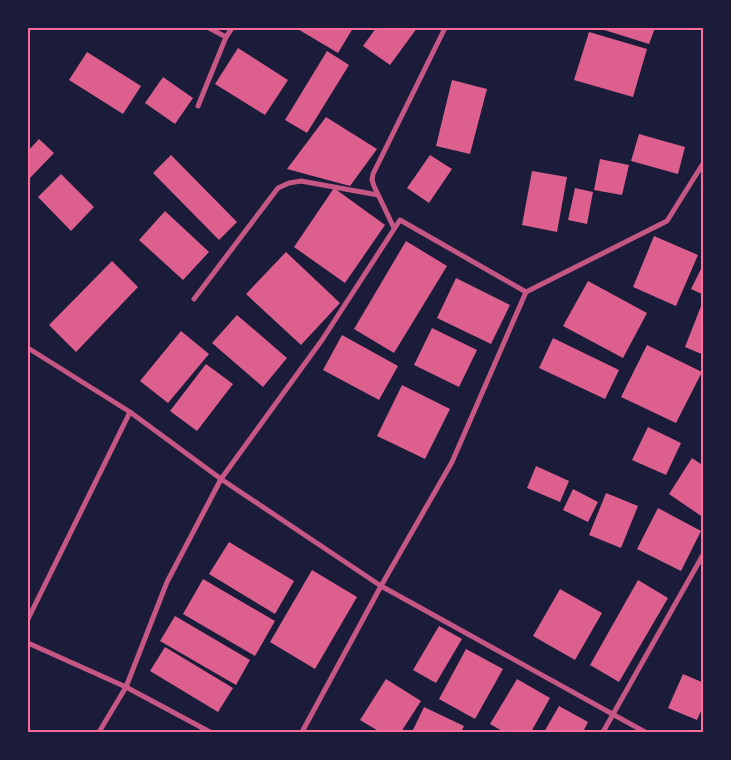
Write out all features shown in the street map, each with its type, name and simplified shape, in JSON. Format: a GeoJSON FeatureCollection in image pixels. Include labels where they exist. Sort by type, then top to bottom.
{"type":"FeatureCollection","features":[{"type":"Feature","properties":{"kind":"street"},"geometry":{"type":"LineString","coordinates":[[209,28],[226,37]]}},
{"type":"Feature","properties":{"kind":"street"},"geometry":{"type":"LineString","coordinates":[[198,106],[226,37],[232,28]]}},
{"type":"Feature","properties":{"kind":"street"},"geometry":{"type":"LineString","coordinates":[[394,228],[372,180],[373,174],[445,28]]}},
{"type":"Feature","properties":{"kind":"street"},"geometry":{"type":"LineString","coordinates":[[302,732],[381,586],[452,462],[526,292],[667,221],[704,162]]}},
{"type":"Feature","properties":{"kind":"street"},"geometry":{"type":"LineString","coordinates":[[194,299],[278,188],[289,183],[301,182],[378,195]]}},
{"type":"Feature","properties":{"kind":"street"},"geometry":{"type":"LineString","coordinates":[[99,732],[126,687],[167,582],[221,479],[322,340],[400,220],[526,292]]}},
{"type":"Feature","properties":{"kind":"street"},"geometry":{"type":"LineString","coordinates":[[28,348],[130,412],[221,479],[381,586],[645,732]]}},
{"type":"Feature","properties":{"kind":"street"},"geometry":{"type":"LineString","coordinates":[[28,619],[130,412]]}},
{"type":"Feature","properties":{"kind":"street"},"geometry":{"type":"LineString","coordinates":[[603,732],[704,553]]}},
{"type":"Feature","properties":{"kind":"street"},"geometry":{"type":"LineString","coordinates":[[28,643],[126,687],[210,732]]}},
{"type":"Feature","properties":{"kind":"building"},"geometry":{"type":"Polygon","coordinates":[[[296,28],[353,28],[338,53],[296,28]]]}},
{"type":"Feature","properties":{"kind":"building"},"geometry":{"type":"Polygon","coordinates":[[[376,28],[417,28],[390,65],[363,46],[376,28]]]}},
{"type":"Feature","properties":{"kind":"building"},"geometry":{"type":"Polygon","coordinates":[[[598,28],[655,28],[649,44],[598,28]]]}},
{"type":"Feature","properties":{"kind":"building"},"geometry":{"type":"Polygon","coordinates":[[[589,32],[647,49],[633,97],[574,80],[589,32]]]}},
{"type":"Feature","properties":{"kind":"building"},"geometry":{"type":"Polygon","coordinates":[[[238,48],[288,80],[265,115],[215,84],[238,48]]]}},
{"type":"Feature","properties":{"kind":"building"},"geometry":{"type":"Polygon","coordinates":[[[327,51],[349,65],[307,133],[285,120],[327,51]]]}},
{"type":"Feature","properties":{"kind":"building"},"geometry":{"type":"Polygon","coordinates":[[[87,52],[141,86],[123,114],[69,80],[87,52]]]}},
{"type":"Feature","properties":{"kind":"building"},"geometry":{"type":"Polygon","coordinates":[[[163,77],[193,98],[175,124],[145,103],[163,77]]]}},
{"type":"Feature","properties":{"kind":"building"},"geometry":{"type":"Polygon","coordinates":[[[452,80],[487,89],[470,154],[436,146],[452,80]]]}},
{"type":"Feature","properties":{"kind":"building"},"geometry":{"type":"Polygon","coordinates":[[[326,117],[377,149],[350,186],[287,169],[326,117]]]}},
{"type":"Feature","properties":{"kind":"building"},"geometry":{"type":"Polygon","coordinates":[[[639,134],[685,147],[678,174],[631,161],[639,134]]]}},
{"type":"Feature","properties":{"kind":"building"},"geometry":{"type":"Polygon","coordinates":[[[39,139],[54,153],[30,178],[28,175],[28,151],[39,139]]]}},
{"type":"Feature","properties":{"kind":"building"},"geometry":{"type":"Polygon","coordinates":[[[171,155],[237,222],[219,240],[153,173],[171,155]]]}},
{"type":"Feature","properties":{"kind":"building"},"geometry":{"type":"Polygon","coordinates":[[[430,155],[452,169],[429,203],[407,188],[430,155]]]}},
{"type":"Feature","properties":{"kind":"building"},"geometry":{"type":"Polygon","coordinates":[[[600,159],[629,165],[622,195],[594,190],[600,159]]]}},
{"type":"Feature","properties":{"kind":"building"},"geometry":{"type":"Polygon","coordinates":[[[532,171],[567,177],[557,232],[522,225],[532,171]]]}},
{"type":"Feature","properties":{"kind":"building"},"geometry":{"type":"Polygon","coordinates":[[[61,174],[94,207],[71,231],[38,197],[61,174]]]}},
{"type":"Feature","properties":{"kind":"building"},"geometry":{"type":"Polygon","coordinates":[[[334,188],[385,225],[345,283],[294,247],[334,188]]]}},
{"type":"Feature","properties":{"kind":"building"},"geometry":{"type":"Polygon","coordinates":[[[575,188],[593,192],[587,224],[568,220],[575,188]]]}},
{"type":"Feature","properties":{"kind":"building"},"geometry":{"type":"Polygon","coordinates":[[[165,211],[209,252],[183,280],[139,240],[165,211]]]}},
{"type":"Feature","properties":{"kind":"building"},"geometry":{"type":"Polygon","coordinates":[[[654,236],[698,255],[676,306],[633,287],[654,236]]]}},
{"type":"Feature","properties":{"kind":"building"},"geometry":{"type":"Polygon","coordinates":[[[406,241],[447,266],[394,353],[354,329],[406,241]]]}},
{"type":"Feature","properties":{"kind":"building"},"geometry":{"type":"Polygon","coordinates":[[[286,252],[340,303],[301,345],[246,294],[286,252]]]}},
{"type":"Feature","properties":{"kind":"building"},"geometry":{"type":"Polygon","coordinates":[[[112,261],[138,287],[76,352],[49,325],[112,261]]]}},
{"type":"Feature","properties":{"kind":"building"},"geometry":{"type":"Polygon","coordinates":[[[704,263],[704,295],[691,289],[704,263]]]}},
{"type":"Feature","properties":{"kind":"building"},"geometry":{"type":"Polygon","coordinates":[[[456,278],[510,305],[491,344],[437,318],[456,278]]]}},
{"type":"Feature","properties":{"kind":"building"},"geometry":{"type":"Polygon","coordinates":[[[588,281],[647,313],[623,358],[563,326],[588,281]]]}},
{"type":"Feature","properties":{"kind":"building"},"geometry":{"type":"Polygon","coordinates":[[[704,301],[704,355],[685,347],[704,301]]]}},
{"type":"Feature","properties":{"kind":"building"},"geometry":{"type":"Polygon","coordinates":[[[237,315],[287,358],[263,387],[212,343],[237,315]]]}},
{"type":"Feature","properties":{"kind":"building"},"geometry":{"type":"Polygon","coordinates":[[[432,328],[477,350],[459,387],[414,365],[432,328]]]}},
{"type":"Feature","properties":{"kind":"building"},"geometry":{"type":"Polygon","coordinates":[[[181,331],[209,354],[168,403],[140,381],[181,331]]]}},
{"type":"Feature","properties":{"kind":"building"},"geometry":{"type":"Polygon","coordinates":[[[342,335],[398,366],[379,400],[323,370],[342,335]]]}},
{"type":"Feature","properties":{"kind":"building"},"geometry":{"type":"Polygon","coordinates":[[[553,338],[619,370],[605,399],[539,368],[553,338]]]}},
{"type":"Feature","properties":{"kind":"building"},"geometry":{"type":"Polygon","coordinates":[[[647,345],[702,372],[676,423],[621,397],[647,345]]]}},
{"type":"Feature","properties":{"kind":"building"},"geometry":{"type":"Polygon","coordinates":[[[206,364],[233,384],[197,431],[170,411],[206,364]]]}},
{"type":"Feature","properties":{"kind":"building"},"geometry":{"type":"Polygon","coordinates":[[[402,385],[450,409],[425,459],[377,436],[402,385]]]}},
{"type":"Feature","properties":{"kind":"building"},"geometry":{"type":"Polygon","coordinates":[[[648,427],[681,443],[666,475],[632,460],[648,427]]]}},
{"type":"Feature","properties":{"kind":"building"},"geometry":{"type":"Polygon","coordinates":[[[692,458],[704,466],[704,518],[669,494],[692,458]]]}},
{"type":"Feature","properties":{"kind":"building"},"geometry":{"type":"Polygon","coordinates":[[[536,466],[569,481],[560,502],[527,488],[536,466]]]}},
{"type":"Feature","properties":{"kind":"building"},"geometry":{"type":"Polygon","coordinates":[[[573,489],[598,502],[588,522],[563,510],[573,489]]]}},
{"type":"Feature","properties":{"kind":"building"},"geometry":{"type":"Polygon","coordinates":[[[606,493],[638,506],[621,548],[589,535],[606,493]]]}},
{"type":"Feature","properties":{"kind":"building"},"geometry":{"type":"Polygon","coordinates":[[[658,508],[701,531],[681,571],[637,549],[658,508]]]}},
{"type":"Feature","properties":{"kind":"building"},"geometry":{"type":"Polygon","coordinates":[[[229,542],[294,581],[275,614],[209,574],[229,542]]]}},
{"type":"Feature","properties":{"kind":"building"},"geometry":{"type":"Polygon","coordinates":[[[312,570],[357,597],[315,669],[270,642],[312,570]]]}},
{"type":"Feature","properties":{"kind":"building"},"geometry":{"type":"Polygon","coordinates":[[[203,579],[275,621],[255,656],[183,614],[203,579]]]}},
{"type":"Feature","properties":{"kind":"building"},"geometry":{"type":"Polygon","coordinates":[[[638,580],[668,598],[619,682],[590,665],[638,580]]]}},
{"type":"Feature","properties":{"kind":"building"},"geometry":{"type":"Polygon","coordinates":[[[560,589],[602,613],[575,660],[533,636],[560,589]]]}},
{"type":"Feature","properties":{"kind":"building"},"geometry":{"type":"Polygon","coordinates":[[[175,616],[250,660],[236,685],[160,641],[175,616]]]}},
{"type":"Feature","properties":{"kind":"building"},"geometry":{"type":"Polygon","coordinates":[[[439,626],[462,639],[436,683],[413,670],[439,626]]]}},
{"type":"Feature","properties":{"kind":"building"},"geometry":{"type":"Polygon","coordinates":[[[165,647],[233,688],[218,712],[150,671],[165,647]]]}},
{"type":"Feature","properties":{"kind":"building"},"geometry":{"type":"Polygon","coordinates":[[[466,649],[503,669],[475,719],[439,699],[466,649]]]}},
{"type":"Feature","properties":{"kind":"building"},"geometry":{"type":"Polygon","coordinates":[[[683,674],[704,683],[704,704],[697,720],[668,708],[683,674]]]}},
{"type":"Feature","properties":{"kind":"building"},"geometry":{"type":"Polygon","coordinates":[[[386,679],[421,701],[401,732],[380,732],[360,720],[386,679]]]}},
{"type":"Feature","properties":{"kind":"building"},"geometry":{"type":"Polygon","coordinates":[[[517,679],[550,698],[531,732],[504,732],[490,724],[517,679]]]}},
{"type":"Feature","properties":{"kind":"building"},"geometry":{"type":"Polygon","coordinates":[[[559,706],[588,722],[583,732],[544,732],[559,706]]]}},
{"type":"Feature","properties":{"kind":"building"},"geometry":{"type":"Polygon","coordinates":[[[424,707],[464,726],[461,732],[412,732],[424,707]]]}}]}
